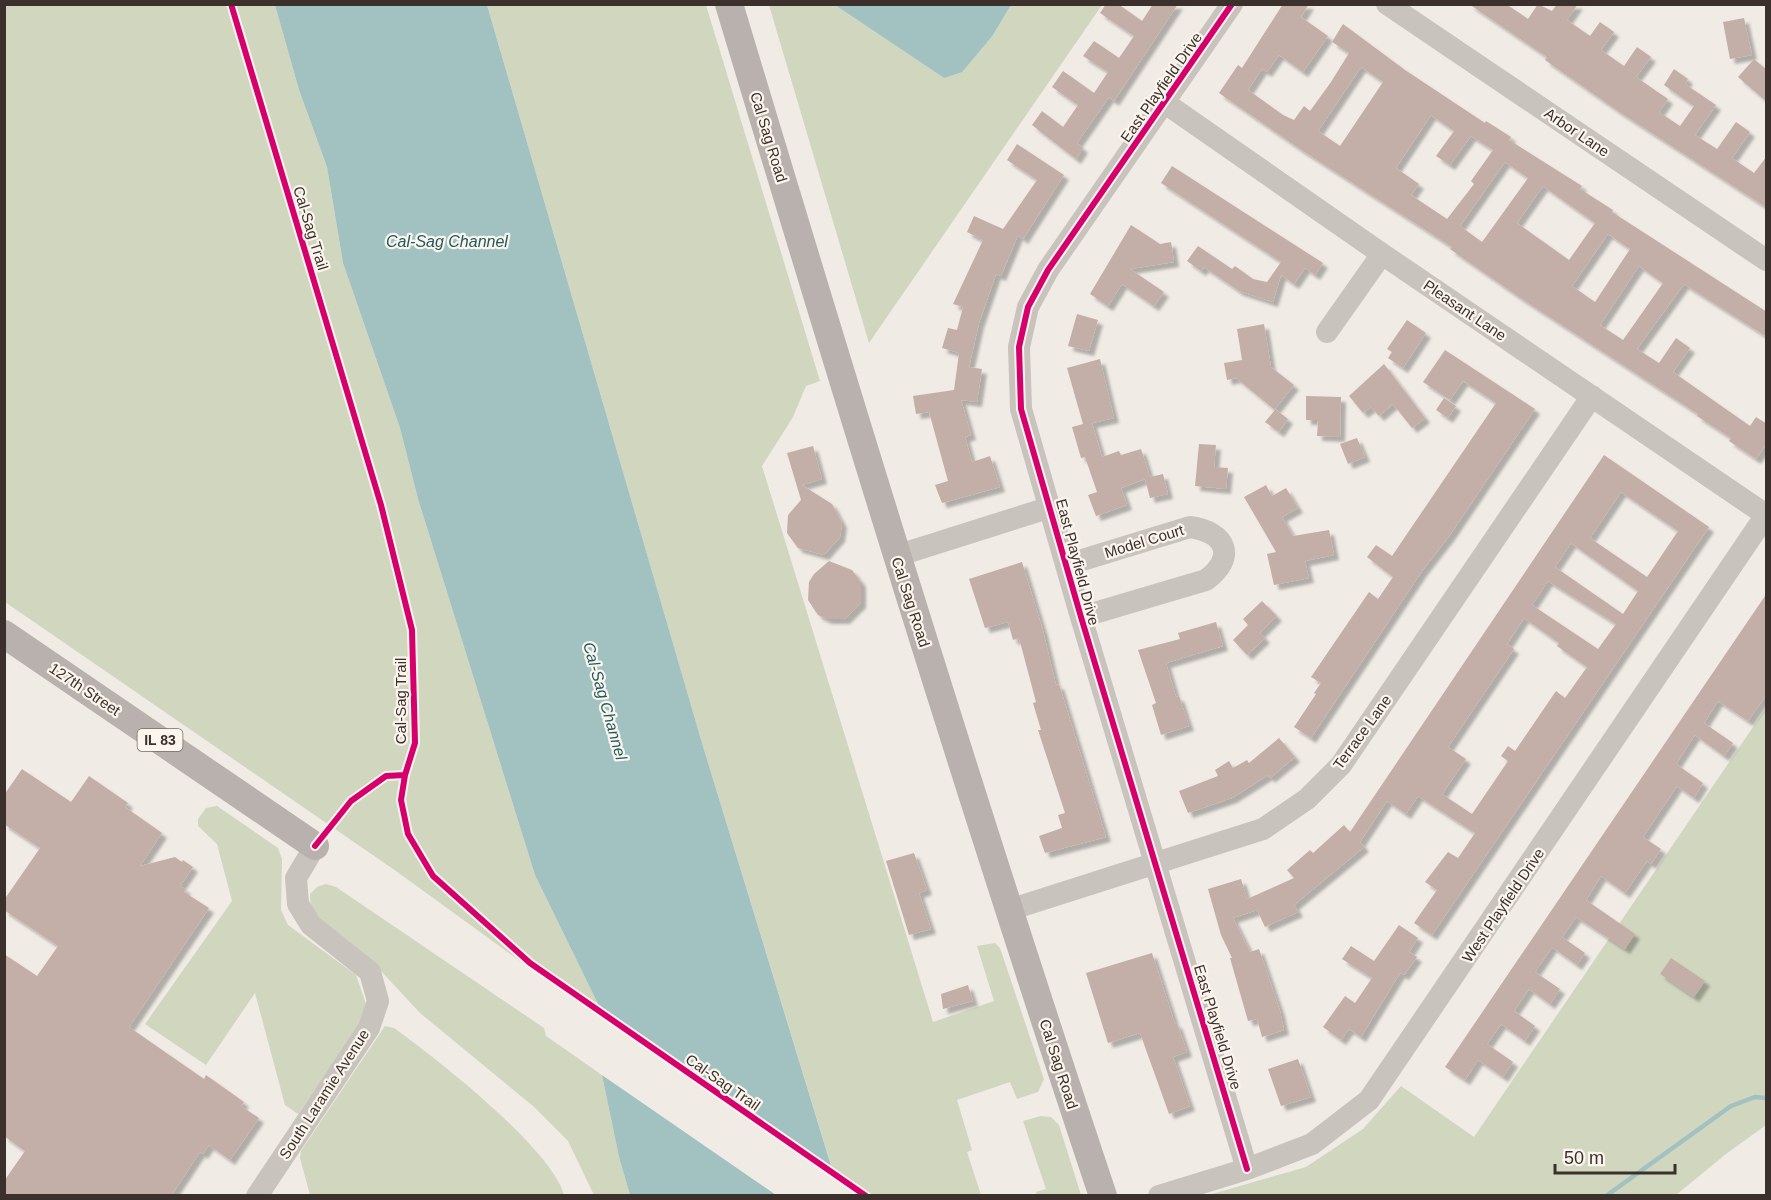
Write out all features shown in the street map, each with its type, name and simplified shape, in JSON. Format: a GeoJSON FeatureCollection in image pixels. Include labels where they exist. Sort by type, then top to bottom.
{"type":"FeatureCollection","features":[{"type":"Feature","properties":{"kind":"main road","name":"Cal Sag Road"},"geometry":{"type":"LineString","coordinates":[[729,4],[896,556],[1103,1196]]}},
{"type":"Feature","properties":{"kind":"main road","name":"127th Street"},"geometry":{"type":"LineString","coordinates":[[4,634],[315,846]]}},
{"type":"Feature","properties":{"kind":"street","name":"East Playfield Drive"},"geometry":{"type":"LineString","coordinates":[[1232,4],[1166,103],[1048,270],[1028,307],[1020,347],[1021,409],[1247,1169]]}},
{"type":"Feature","properties":{"kind":"street","name":"Arbor Lane"},"geometry":{"type":"LineString","coordinates":[[1387,4],[1767,260]]}},
{"type":"Feature","properties":{"kind":"street","name":"Pleasant Lane"},"geometry":{"type":"LineString","coordinates":[[1166,103],[1382,254],[1767,515]]}},
{"type":"Feature","properties":{"kind":"street"},"geometry":{"type":"LineString","coordinates":[[1327,332],[1382,254]]}},
{"type":"Feature","properties":{"kind":"street","name":"Terrace Lane"},"geometry":{"type":"LineString","coordinates":[[1009,910],[1263,829],[1307,799],[1341,765],[1592,396]]}},
{"type":"Feature","properties":{"kind":"street","name":"East Playfield Drive"},"geometry":{"type":"LineString","coordinates":[[896,556],[1051,507]]}},
{"type":"Feature","properties":{"kind":"street","name":"West Playfield Drive"},"geometry":{"type":"LineString","coordinates":[[1159,1196],[1247,1169],[1312,1144],[1369,1100],[1767,515]]}},
{"type":"Feature","properties":{"kind":"street","name":"Model Court"},"geometry":{"type":"LineString","coordinates":[[1066,565],[1190,527],[1207,529],[1220,540],[1225,553],[1220,569],[1206,580],[1081,617]]}},
{"type":"Feature","properties":{"kind":"street","name":"South Laramie Avenue"},"geometry":{"type":"LineString","coordinates":[[257,1196],[369,1028],[378,1001],[370,972],[311,925],[298,904],[296,878],[315,846]]}},
{"type":"Feature","properties":{"kind":"green space"},"geometry":{"type":"Polygon","coordinates":[[[4,5],[275,5],[299,90],[327,167],[343,263],[400,428],[418,499],[535,875],[600,1008],[530,960],[531,969],[396,871],[5,602],[4,5]]]}},
{"type":"Feature","properties":{"kind":"green space"},"geometry":{"type":"Polygon","coordinates":[[[487,5],[706,5],[820,381],[806,386],[793,417],[762,466],[933,1022],[994,1001],[977,946],[995,943],[1000,948],[1044,1079],[1038,1092],[1017,1099],[1010,1082],[957,1100],[972,1150],[967,1152],[981,1195],[872,1195],[832,1168],[702,743],[487,5]]]}},
{"type":"Feature","properties":{"kind":"green space"},"geometry":{"type":"Polygon","coordinates":[[[769,5],[835,5],[944,78],[993,35],[1011,5],[1102,5],[869,343],[769,5]]]}},
{"type":"Feature","properties":{"kind":"green space"},"geometry":{"type":"Polygon","coordinates":[[[1766,708],[1766,1125],[1676,1195],[1205,1196],[1306,1167],[1363,1129],[1401,1086],[1474,1137],[1766,708]]]}},
{"type":"Feature","properties":{"kind":"green space"},"geometry":{"type":"Polygon","coordinates":[[[217,806],[278,848],[282,859],[281,910],[288,925],[356,975],[366,1004],[360,1024],[298,1114],[285,1105],[255,993],[206,1065],[145,1024],[232,901],[217,844],[198,826],[198,819],[206,808],[217,806]]]}},
{"type":"Feature","properties":{"kind":"green space"},"geometry":{"type":"Polygon","coordinates":[[[326,884],[336,887],[544,1028],[546,1036],[602,1075],[619,1157],[630,1195],[594,1195],[568,1141],[533,1106],[420,1013],[380,970],[311,911],[310,894],[317,887],[326,884]]]}},
{"type":"Feature","properties":{"kind":"green space"},"geometry":{"type":"Polygon","coordinates":[[[385,1026],[394,1028],[413,1042],[463,1082],[516,1130],[538,1153],[555,1176],[564,1195],[310,1195],[300,1158],[301,1151],[385,1026]]]}},
{"type":"Feature","properties":{"kind":"green space"},"geometry":{"type":"Polygon","coordinates":[[[1041,1116],[1051,1117],[1059,1125],[1081,1195],[1037,1195],[1036,1192],[1046,1189],[1023,1121],[1041,1116]]]}},
{"type":"Feature","properties":{"kind":"water","name":"Cal-Sag Channel"},"geometry":{"type":"Polygon","coordinates":[[[275,5],[487,5],[702,743],[840,1195],[630,1195],[619,1157],[602,1075],[600,1008],[535,875],[418,499],[400,428],[343,263],[327,167],[299,90],[275,5]]]}},
{"type":"Feature","properties":{"kind":"water"},"geometry":{"type":"Polygon","coordinates":[[[835,5],[1011,5],[993,35],[962,72],[944,78],[835,5]]]}},
{"type":"Feature","properties":{"kind":"pier"},"geometry":{"type":"Polygon","coordinates":[[[595,1004],[836,1171],[843,1196],[776,1195],[599,1073],[595,1004]]]}},
{"type":"Feature","properties":{"kind":"building"},"geometry":{"type":"Polygon","coordinates":[[[1106,4],[1118,4],[1142,21],[1153,4],[1178,4],[1114,101],[1109,97],[1077,143],[1083,148],[1076,159],[1032,125],[1042,111],[1063,127],[1078,105],[1052,87],[1063,71],[1094,93],[1108,72],[1083,56],[1094,41],[1119,58],[1134,36],[1100,13],[1106,4]]]}},
{"type":"Feature","properties":{"kind":"building"},"geometry":{"type":"Polygon","coordinates":[[[1283,4],[1309,4],[1301,17],[1328,36],[1303,72],[1279,55],[1267,72],[1262,69],[1248,90],[1283,115],[1294,120],[1304,106],[1310,111],[1331,82],[1349,53],[1332,42],[1343,24],[1405,70],[1485,123],[1486,121],[1511,137],[1509,140],[1582,186],[1580,189],[1613,210],[1612,212],[1767,312],[1767,337],[1684,284],[1637,349],[1659,363],[1676,338],[1690,348],[1673,372],[1750,426],[1756,417],[1767,424],[1767,443],[1756,459],[1729,441],[1731,438],[1697,416],[1698,414],[1519,297],[1450,249],[1452,247],[1300,149],[1219,93],[1238,65],[1242,68],[1283,4]],[[1361,67],[1318,131],[1340,146],[1383,82],[1361,67]],[[1431,115],[1396,168],[1419,184],[1411,195],[1447,219],[1474,184],[1471,181],[1493,150],[1471,136],[1450,165],[1436,156],[1454,131],[1431,115]],[[1505,162],[1460,226],[1482,242],[1528,178],[1505,162]],[[1543,186],[1517,223],[1569,260],[1595,223],[1543,186]],[[1608,234],[1572,286],[1595,302],[1630,249],[1608,234]],[[1639,266],[1600,325],[1623,340],[1663,283],[1639,266]]]}},
{"type":"Feature","properties":{"kind":"building"},"geometry":{"type":"Polygon","coordinates":[[[1469,4],[1506,4],[1528,19],[1538,4],[1552,11],[1557,4],[1578,4],[1567,20],[1590,36],[1600,22],[1614,32],[1601,50],[1624,66],[1637,47],[1651,57],[1636,77],[1668,99],[1659,112],[1680,126],[1694,106],[1664,85],[1674,69],[1688,79],[1685,84],[1716,105],[1695,135],[1717,149],[1736,122],[1750,132],[1732,158],[1754,173],[1767,156],[1767,208],[1618,111],[1545,60],[1547,57],[1469,4]]]}},
{"type":"Feature","properties":{"kind":"building"},"geometry":{"type":"Polygon","coordinates":[[[1744,18],[1752,55],[1730,59],[1723,22],[1744,18]]]}},
{"type":"Feature","properties":{"kind":"building"},"geometry":{"type":"Polygon","coordinates":[[[1754,59],[1767,70],[1767,102],[1738,77],[1754,59]]]}},
{"type":"Feature","properties":{"kind":"building"},"geometry":{"type":"Polygon","coordinates":[[[1017,144],[1064,175],[1023,239],[1018,235],[1001,276],[996,274],[979,323],[969,367],[982,369],[977,402],[961,400],[971,435],[965,437],[972,462],[990,456],[1000,487],[942,503],[935,485],[948,481],[929,412],[916,414],[913,396],[954,390],[959,353],[942,348],[948,328],[957,330],[963,307],[953,304],[983,240],[967,232],[974,216],[1003,229],[1037,180],[1007,160],[1017,144]]]}},
{"type":"Feature","properties":{"kind":"building"},"geometry":{"type":"Polygon","coordinates":[[[1172,166],[1323,263],[1315,275],[1305,268],[1294,284],[1281,275],[1273,302],[1239,291],[1204,267],[1201,271],[1187,261],[1198,246],[1232,269],[1235,266],[1253,279],[1267,282],[1281,262],[1161,183],[1172,166]]]}},
{"type":"Feature","properties":{"kind":"building"},"geometry":{"type":"Polygon","coordinates":[[[1131,225],[1160,244],[1171,242],[1174,262],[1130,269],[1164,292],[1154,306],[1122,284],[1108,306],[1090,294],[1131,225]]]}},
{"type":"Feature","properties":{"kind":"building"},"geometry":{"type":"Polygon","coordinates":[[[1077,314],[1098,320],[1089,351],[1068,346],[1077,314]]]}},
{"type":"Feature","properties":{"kind":"building"},"geometry":{"type":"Polygon","coordinates":[[[1407,320],[1426,333],[1403,368],[1388,358],[1392,352],[1387,349],[1407,320]]]}},
{"type":"Feature","properties":{"kind":"building"},"geometry":{"type":"Polygon","coordinates":[[[1264,324],[1271,367],[1294,385],[1275,409],[1288,419],[1279,432],[1265,422],[1275,410],[1236,378],[1227,380],[1224,363],[1242,360],[1237,329],[1264,324]]]}},
{"type":"Feature","properties":{"kind":"building"},"geometry":{"type":"Polygon","coordinates":[[[1445,350],[1535,409],[1450,535],[1422,571],[1311,738],[1294,727],[1321,683],[1311,677],[1369,592],[1378,599],[1393,577],[1367,557],[1376,545],[1392,556],[1496,403],[1463,381],[1450,400],[1423,382],[1445,350]]]}},
{"type":"Feature","properties":{"kind":"building"},"geometry":{"type":"Polygon","coordinates":[[[1100,359],[1114,418],[1092,423],[1102,457],[1119,451],[1121,455],[1141,449],[1150,477],[1163,474],[1168,494],[1150,498],[1145,479],[1121,488],[1127,505],[1096,516],[1088,495],[1097,492],[1085,457],[1081,458],[1072,427],[1083,424],[1067,368],[1100,359]]]}},
{"type":"Feature","properties":{"kind":"building"},"geometry":{"type":"Polygon","coordinates":[[[1384,364],[1425,418],[1412,428],[1393,404],[1379,416],[1371,407],[1363,413],[1349,396],[1384,364]]]}},
{"type":"Feature","properties":{"kind":"building"},"geometry":{"type":"Polygon","coordinates":[[[1306,396],[1341,397],[1340,437],[1317,436],[1318,420],[1306,420],[1306,396]]]}},
{"type":"Feature","properties":{"kind":"building"},"geometry":{"type":"Polygon","coordinates":[[[1444,398],[1456,406],[1448,418],[1436,410],[1444,398]]]}},
{"type":"Feature","properties":{"kind":"building"},"geometry":{"type":"Polygon","coordinates":[[[1357,438],[1365,457],[1348,464],[1340,444],[1357,438]]]}},
{"type":"Feature","properties":{"kind":"building"},"geometry":{"type":"Polygon","coordinates":[[[1199,444],[1216,445],[1214,467],[1228,468],[1226,489],[1195,486],[1199,444]]]}},
{"type":"Feature","properties":{"kind":"building"},"geometry":{"type":"Polygon","coordinates":[[[813,446],[822,479],[802,485],[832,504],[842,523],[840,537],[824,555],[798,548],[787,533],[788,515],[801,500],[787,453],[813,446]]]}},
{"type":"Feature","properties":{"kind":"building"},"geometry":{"type":"Polygon","coordinates":[[[1604,455],[1709,527],[1432,935],[1414,923],[1437,890],[1425,882],[1448,852],[1458,858],[1475,833],[1418,796],[1406,814],[1387,801],[1360,842],[1364,847],[1294,905],[1298,912],[1265,927],[1257,910],[1233,918],[1250,952],[1259,949],[1280,1011],[1284,1030],[1262,1037],[1257,1019],[1248,1021],[1230,958],[1232,958],[1221,935],[1208,889],[1241,879],[1247,899],[1294,878],[1287,870],[1310,850],[1313,853],[1344,825],[1350,832],[1604,455]],[[1621,492],[1590,538],[1647,577],[1678,531],[1621,492]],[[1571,543],[1555,567],[1623,614],[1638,591],[1571,543]],[[1548,581],[1532,605],[1598,649],[1616,624],[1548,581]],[[1524,618],[1507,644],[1514,649],[1448,747],[1466,759],[1442,794],[1472,814],[1508,761],[1501,756],[1508,746],[1515,751],[1556,691],[1565,698],[1587,667],[1557,646],[1559,643],[1524,618]]]}},
{"type":"Feature","properties":{"kind":"building"},"geometry":{"type":"Polygon","coordinates":[[[1266,485],[1272,496],[1286,488],[1298,508],[1282,517],[1293,536],[1329,530],[1334,555],[1305,561],[1309,578],[1274,585],[1267,554],[1276,552],[1244,497],[1266,485]]]}},
{"type":"Feature","properties":{"kind":"building"},"geometry":{"type":"Polygon","coordinates":[[[829,561],[852,570],[861,582],[861,603],[845,619],[827,619],[818,615],[808,600],[809,582],[814,574],[829,561]]]}},
{"type":"Feature","properties":{"kind":"building"},"geometry":{"type":"Polygon","coordinates":[[[1022,562],[1043,631],[1056,685],[1059,684],[1106,837],[1045,853],[1039,836],[1062,828],[1058,815],[1065,813],[1038,730],[1041,730],[1033,703],[1036,702],[1019,638],[1013,640],[1008,622],[985,628],[969,579],[1022,562]]]}},
{"type":"Feature","properties":{"kind":"building"},"geometry":{"type":"Polygon","coordinates":[[[1767,593],[1767,694],[1748,721],[1718,701],[1704,723],[1733,743],[1724,756],[1695,735],[1676,764],[1703,783],[1694,798],[1677,786],[1643,837],[1661,849],[1651,864],[1647,861],[1625,893],[1601,876],[1586,900],[1635,934],[1625,949],[1576,917],[1562,937],[1585,953],[1577,965],[1552,947],[1535,972],[1560,989],[1550,1004],[1529,989],[1514,1011],[1535,1026],[1525,1041],[1501,1024],[1487,1044],[1513,1062],[1503,1077],[1478,1060],[1465,1080],[1445,1067],[1767,593]]]}},
{"type":"Feature","properties":{"kind":"building"},"geometry":{"type":"Polygon","coordinates":[[[1262,601],[1277,616],[1260,633],[1265,638],[1247,655],[1233,640],[1248,625],[1243,619],[1262,601]]]}},
{"type":"Feature","properties":{"kind":"building"},"geometry":{"type":"Polygon","coordinates":[[[1216,622],[1223,646],[1166,663],[1176,697],[1179,696],[1189,726],[1161,735],[1152,705],[1156,703],[1138,650],[1180,639],[1178,633],[1216,622]]]}},
{"type":"Feature","properties":{"kind":"building"},"geometry":{"type":"Polygon","coordinates":[[[1279,738],[1295,757],[1270,778],[1268,775],[1232,798],[1188,813],[1179,791],[1218,776],[1215,770],[1229,761],[1233,768],[1247,760],[1249,763],[1279,738]]]}},
{"type":"Feature","properties":{"kind":"building"},"geometry":{"type":"Polygon","coordinates":[[[22,769],[71,802],[89,776],[128,803],[125,807],[162,833],[140,866],[175,857],[182,862],[183,860],[193,867],[180,886],[186,889],[184,892],[209,908],[129,1027],[204,1079],[206,1075],[244,1102],[241,1106],[259,1118],[230,1160],[209,1145],[203,1154],[200,1152],[171,1196],[4,1196],[4,1181],[25,1151],[4,1136],[4,954],[37,976],[58,946],[4,910],[4,900],[40,848],[4,824],[4,795],[22,769]]]}},
{"type":"Feature","properties":{"kind":"building"},"geometry":{"type":"Polygon","coordinates":[[[914,853],[927,890],[919,893],[931,929],[909,935],[886,861],[914,853]]]}},
{"type":"Feature","properties":{"kind":"building"},"geometry":{"type":"Polygon","coordinates":[[[1399,925],[1418,938],[1409,952],[1417,957],[1404,975],[1400,973],[1361,1037],[1349,1029],[1341,1040],[1323,1027],[1345,996],[1355,1003],[1372,978],[1342,959],[1351,946],[1374,961],[1399,925]]]}},
{"type":"Feature","properties":{"kind":"building"},"geometry":{"type":"Polygon","coordinates":[[[1152,953],[1175,1024],[1177,1023],[1187,1052],[1173,1057],[1190,1106],[1169,1114],[1140,1033],[1108,1043],[1086,973],[1152,953]]]}},
{"type":"Feature","properties":{"kind":"building"},"geometry":{"type":"Polygon","coordinates":[[[1671,958],[1705,981],[1694,997],[1660,974],[1671,958]]]}},
{"type":"Feature","properties":{"kind":"building"},"geometry":{"type":"Polygon","coordinates":[[[968,985],[973,1001],[943,1009],[941,994],[968,985]]]}},
{"type":"Feature","properties":{"kind":"building"},"geometry":{"type":"Polygon","coordinates":[[[1298,1059],[1311,1097],[1281,1106],[1268,1069],[1298,1059]]]}},
{"type":"Feature","properties":{"kind":"waterway"},"geometry":{"type":"LineString","coordinates":[[1606,1196],[1731,1106],[1755,1097],[1766,1098]]}},
{"type":"Feature","properties":{"kind":"cycle path","name":"Cal-Sag Trail"},"geometry":{"type":"LineString","coordinates":[[231,4],[381,505],[412,630],[415,743],[405,775],[401,800],[408,834],[433,876],[530,963],[866,1196]]}},
{"type":"Feature","properties":{"kind":"cycle path"},"geometry":{"type":"LineString","coordinates":[[1232,4],[1048,270],[1028,307],[1019,347],[1021,409],[1247,1169]]}},
{"type":"Feature","properties":{"kind":"cycle path"},"geometry":{"type":"LineString","coordinates":[[315,846],[351,801],[386,776],[405,775]]}}]}
